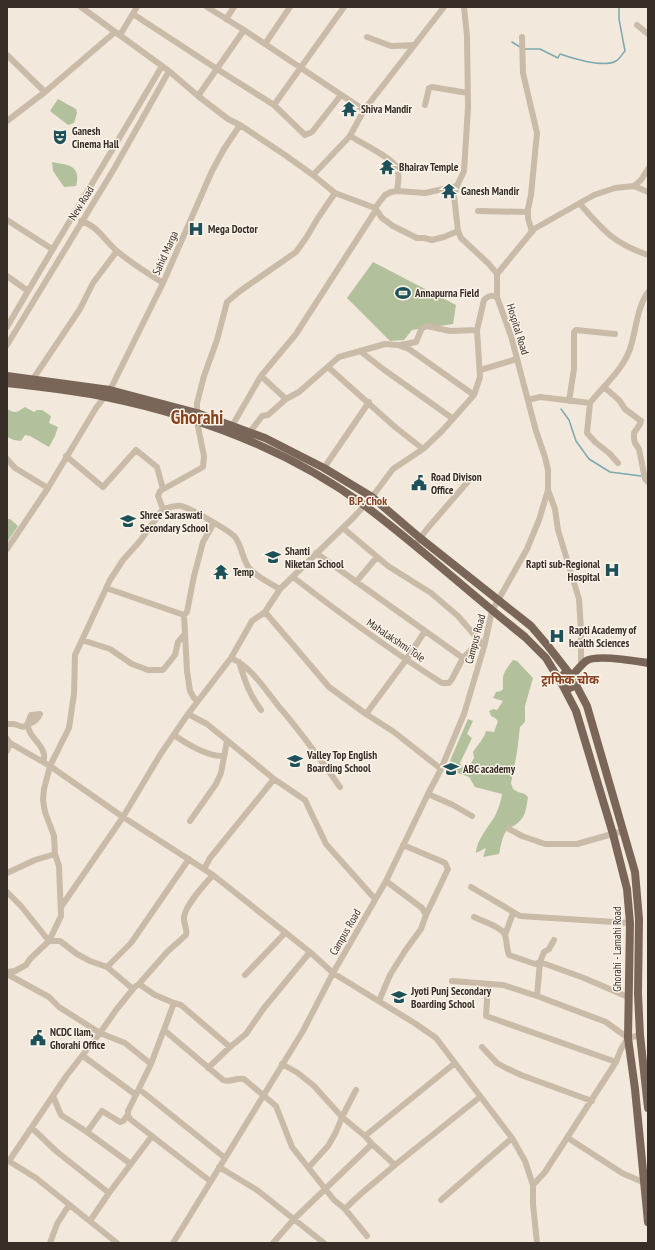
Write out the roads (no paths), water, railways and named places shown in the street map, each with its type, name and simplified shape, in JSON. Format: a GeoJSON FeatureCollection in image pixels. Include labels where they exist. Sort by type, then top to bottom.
{"type":"FeatureCollection","features":[{"type":"Feature","properties":{"kind":"main road"},"geometry":{"type":"LineString","coordinates":[[7,376],[107,393],[197,418]]}},
{"type":"Feature","properties":{"kind":"main road"},"geometry":{"type":"LineString","coordinates":[[7,383],[107,393]]}},
{"type":"Feature","properties":{"kind":"main road","name":"Ghorahi - Lamahi Road"},"geometry":{"type":"LineString","coordinates":[[197,418],[232,426],[265,438],[324,468],[372,496],[420,538],[531,626],[573,677],[587,706],[635,872],[639,919],[638,994],[640,1035],[648,1108]]}},
{"type":"Feature","properties":{"kind":"main road","name":"Ghorahi - Lamahi Road"},"geometry":{"type":"LineString","coordinates":[[197,418],[262,445],[315,473],[364,506],[530,642],[546,658],[561,684],[576,711],[613,834],[627,888],[630,923],[628,1038],[635,1089],[648,1222]]}},
{"type":"Feature","properties":{"kind":"main road"},"geometry":{"type":"LineString","coordinates":[[364,506],[372,496]]}},
{"type":"Feature","properties":{"kind":"main road"},"geometry":{"type":"LineString","coordinates":[[573,677],[564,674],[561,684],[565,688],[571,688],[573,677],[587,660],[615,659],[646,663]]}},
{"type":"Feature","properties":{"kind":"street"},"geometry":{"type":"LineString","coordinates":[[80,7],[169,71],[228,119],[240,125],[313,175],[335,193],[375,209],[382,218],[393,226],[417,238],[432,240],[458,231]]}},
{"type":"Feature","properties":{"kind":"street"},"geometry":{"type":"LineString","coordinates":[[7,121],[118,34],[137,7]]}},
{"type":"Feature","properties":{"kind":"street"},"geometry":{"type":"LineString","coordinates":[[207,7],[364,110]]}},
{"type":"Feature","properties":{"kind":"street"},"geometry":{"type":"LineString","coordinates":[[226,19],[234,7]]}},
{"type":"Feature","properties":{"kind":"street"},"geometry":{"type":"LineString","coordinates":[[265,44],[290,7]]}},
{"type":"Feature","properties":{"kind":"street"},"geometry":{"type":"LineString","coordinates":[[274,105],[344,7]]}},
{"type":"Feature","properties":{"kind":"street"},"geometry":{"type":"LineString","coordinates":[[313,175],[350,136],[364,110],[444,7]]}},
{"type":"Feature","properties":{"kind":"street"},"geometry":{"type":"LineString","coordinates":[[464,7],[467,36],[468,93],[464,171],[454,196],[458,231],[461,238],[489,264],[497,274],[533,231],[594,195],[634,186],[641,180],[648,169]]}},
{"type":"Feature","properties":{"kind":"street"},"geometry":{"type":"LineString","coordinates":[[133,14],[217,70],[274,105],[305,135],[312,132],[341,95]]}},
{"type":"Feature","properties":{"kind":"street"},"geometry":{"type":"LineString","coordinates":[[637,25],[648,34]]}},
{"type":"Feature","properties":{"kind":"street"},"geometry":{"type":"LineString","coordinates":[[198,96],[244,30]]}},
{"type":"Feature","properties":{"kind":"street"},"geometry":{"type":"LineString","coordinates":[[368,37],[391,46],[414,45]]}},
{"type":"Feature","properties":{"kind":"street"},"geometry":{"type":"LineString","coordinates":[[522,37],[523,73],[537,133],[528,211],[528,218],[533,231]]}},
{"type":"Feature","properties":{"kind":"street"},"geometry":{"type":"LineString","coordinates":[[7,55],[45,92]]}},
{"type":"Feature","properties":{"kind":"street","name":"New Road"},"geometry":{"type":"LineString","coordinates":[[7,327],[52,249],[106,164],[162,66]]}},
{"type":"Feature","properties":{"kind":"street","name":"New Road"},"geometry":{"type":"LineString","coordinates":[[7,345],[114,169],[169,71]]}},
{"type":"Feature","properties":{"kind":"street"},"geometry":{"type":"LineString","coordinates":[[425,106],[429,88],[432,87],[468,93]]}},
{"type":"Feature","properties":{"kind":"street","name":"Sahid Marga"},"geometry":{"type":"LineString","coordinates":[[7,549],[48,488],[66,456],[107,393],[163,284],[212,171],[240,125]]}},
{"type":"Feature","properties":{"kind":"street"},"geometry":{"type":"LineString","coordinates":[[350,136],[396,164],[398,170],[397,191]]}},
{"type":"Feature","properties":{"kind":"street"},"geometry":{"type":"LineString","coordinates":[[106,164],[114,169]]}},
{"type":"Feature","properties":{"kind":"street"},"geometry":{"type":"LineString","coordinates":[[232,426],[261,376],[296,334],[375,209],[385,196],[391,192],[397,191],[425,193],[457,186]]}},
{"type":"Feature","properties":{"kind":"street"},"geometry":{"type":"LineString","coordinates":[[634,186],[648,192]]}},
{"type":"Feature","properties":{"kind":"street"},"geometry":{"type":"LineString","coordinates":[[163,508],[158,496],[160,491],[203,467],[204,456],[197,418],[197,403],[204,376],[217,340],[227,302],[240,291],[296,252],[335,193]]}},
{"type":"Feature","properties":{"kind":"street"},"geometry":{"type":"LineString","coordinates":[[580,204],[596,223],[612,237],[622,244],[648,255]]}},
{"type":"Feature","properties":{"kind":"street"},"geometry":{"type":"LineString","coordinates":[[478,211],[528,211]]}},
{"type":"Feature","properties":{"kind":"street"},"geometry":{"type":"LineString","coordinates":[[7,220],[52,249]]}},
{"type":"Feature","properties":{"kind":"street"},"geometry":{"type":"LineString","coordinates":[[81,221],[85,222],[99,232],[117,251],[163,284]]}},
{"type":"Feature","properties":{"kind":"street"},"geometry":{"type":"LineString","coordinates":[[33,380],[80,310],[93,283],[117,251]]}},
{"type":"Feature","properties":{"kind":"street","name":"Hospital Road"},"geometry":{"type":"LineString","coordinates":[[497,274],[497,297],[517,359],[548,470],[548,490],[555,509],[558,530],[579,599],[582,630],[581,666]]}},
{"type":"Feature","properties":{"kind":"street"},"geometry":{"type":"LineString","coordinates":[[7,276],[28,291]]}},
{"type":"Feature","properties":{"kind":"street"},"geometry":{"type":"LineString","coordinates":[[618,464],[609,453],[595,442],[587,433],[590,403],[623,365],[648,292]]}},
{"type":"Feature","properties":{"kind":"street"},"geometry":{"type":"LineString","coordinates":[[372,496],[393,469],[423,449],[474,395],[480,377],[477,330],[484,300],[488,296],[497,297]]}},
{"type":"Feature","properties":{"kind":"street"},"geometry":{"type":"LineString","coordinates":[[398,346],[416,342],[422,328],[426,326],[450,331],[477,330]]}},
{"type":"Feature","properties":{"kind":"street"},"geometry":{"type":"LineString","coordinates":[[569,401],[574,369],[574,332],[576,330],[615,334]]}},
{"type":"Feature","properties":{"kind":"street"},"geometry":{"type":"LineString","coordinates":[[250,432],[262,416],[268,415],[286,399],[299,392],[339,357],[385,344],[409,349],[474,395]]}},
{"type":"Feature","properties":{"kind":"street"},"geometry":{"type":"LineString","coordinates":[[360,351],[452,418]]}},
{"type":"Feature","properties":{"kind":"street"},"geometry":{"type":"LineString","coordinates":[[480,370],[517,359]]}},
{"type":"Feature","properties":{"kind":"street"},"geometry":{"type":"LineString","coordinates":[[328,367],[423,449]]}},
{"type":"Feature","properties":{"kind":"street"},"geometry":{"type":"LineString","coordinates":[[261,376],[286,399]]}},
{"type":"Feature","properties":{"kind":"street"},"geometry":{"type":"LineString","coordinates":[[604,387],[619,400],[625,409],[640,420],[640,424],[634,433],[634,438],[635,444],[639,449],[645,479],[648,482]]}},
{"type":"Feature","properties":{"kind":"street"},"geometry":{"type":"LineString","coordinates":[[528,400],[540,397],[590,403]]}},
{"type":"Feature","properties":{"kind":"street"},"geometry":{"type":"LineString","coordinates":[[324,468],[369,402]]}},
{"type":"Feature","properties":{"kind":"street"},"geometry":{"type":"LineString","coordinates":[[66,456],[103,487],[136,450],[157,467],[163,490]]}},
{"type":"Feature","properties":{"kind":"street"},"geometry":{"type":"LineString","coordinates":[[7,459],[15,468],[48,488]]}},
{"type":"Feature","properties":{"kind":"street"},"geometry":{"type":"LineString","coordinates":[[414,546],[471,478]]}},
{"type":"Feature","properties":{"kind":"street","name":"Campus Road"},"geometry":{"type":"LineString","coordinates":[[173,1243],[303,1031],[333,973],[386,881],[441,769],[464,714],[492,611],[527,549],[539,520],[548,490]]}},
{"type":"Feature","properties":{"kind":"street"},"geometry":{"type":"LineString","coordinates":[[7,973],[26,966],[30,959],[49,941],[60,916],[61,907],[58,866],[55,854],[54,836],[45,812],[43,800],[50,766],[69,728],[74,694],[75,655],[106,588],[123,560],[140,541],[163,508],[180,505],[227,530],[233,535],[239,543],[243,557],[250,568],[262,579],[280,589]]}},
{"type":"Feature","properties":{"kind":"street"},"geometry":{"type":"LineString","coordinates":[[61,907],[123,818],[160,756],[188,714],[231,658],[252,621],[265,612],[280,589],[293,578],[364,506]]}},
{"type":"Feature","properties":{"kind":"street"},"geometry":{"type":"LineString","coordinates":[[198,701],[194,698],[190,691],[184,634],[184,615],[187,612],[203,542],[214,524]]}},
{"type":"Feature","properties":{"kind":"street"},"geometry":{"type":"LineString","coordinates":[[343,528],[388,566],[431,593],[458,616],[482,644]]}},
{"type":"Feature","properties":{"kind":"street"},"geometry":{"type":"LineString","coordinates":[[316,553],[463,658]]}},
{"type":"Feature","properties":{"kind":"street"},"geometry":{"type":"LineString","coordinates":[[356,582],[377,557]]}},
{"type":"Feature","properties":{"kind":"street","name":"Mahalakshmi Tole"},"geometry":{"type":"LineString","coordinates":[[293,578],[349,620],[442,683],[449,683],[463,658],[482,644]]}},
{"type":"Feature","properties":{"kind":"street"},"geometry":{"type":"LineString","coordinates":[[106,588],[184,615]]}},
{"type":"Feature","properties":{"kind":"street"},"geometry":{"type":"LineString","coordinates":[[265,612],[329,687],[394,732],[441,769]]}},
{"type":"Feature","properties":{"kind":"street"},"geometry":{"type":"LineString","coordinates":[[366,714],[406,660],[425,631]]}},
{"type":"Feature","properties":{"kind":"street"},"geometry":{"type":"LineString","coordinates":[[82,640],[110,649],[132,664],[148,670],[163,670],[175,655],[178,642],[184,634]]}},
{"type":"Feature","properties":{"kind":"street"},"geometry":{"type":"LineString","coordinates":[[231,658],[239,662],[250,671],[295,725],[340,787]]}},
{"type":"Feature","properties":{"kind":"street"},"geometry":{"type":"LineString","coordinates":[[239,662],[252,698],[261,710]]}},
{"type":"Feature","properties":{"kind":"street"},"geometry":{"type":"LineString","coordinates":[[188,714],[207,724],[274,779],[305,800],[326,844],[375,899]]}},
{"type":"Feature","properties":{"kind":"street"},"geometry":{"type":"LineString","coordinates":[[7,724],[14,724],[23,727],[28,725],[30,733],[43,751],[43,762]]}},
{"type":"Feature","properties":{"kind":"street"},"geometry":{"type":"LineString","coordinates":[[174,735],[187,744],[218,757],[224,756]]}},
{"type":"Feature","properties":{"kind":"street"},"geometry":{"type":"LineString","coordinates":[[7,751],[8,741],[50,766],[123,818],[213,875],[310,952],[333,973],[436,1038],[512,1138],[525,1161],[533,1185],[533,1204],[537,1243]]}},
{"type":"Feature","properties":{"kind":"street"},"geometry":{"type":"LineString","coordinates":[[190,821],[216,784],[221,773],[227,741]]}},
{"type":"Feature","properties":{"kind":"street"},"geometry":{"type":"LineString","coordinates":[[204,869],[210,858],[274,779]]}},
{"type":"Feature","properties":{"kind":"street"},"geometry":{"type":"LineString","coordinates":[[428,794],[453,805],[472,816]]}},
{"type":"Feature","properties":{"kind":"street"},"geometry":{"type":"LineString","coordinates":[[509,829],[522,836],[545,844],[577,844],[623,831]]}},
{"type":"Feature","properties":{"kind":"street"},"geometry":{"type":"LineString","coordinates":[[379,1001],[390,975],[421,929],[448,869],[445,863],[403,845]]}},
{"type":"Feature","properties":{"kind":"street"},"geometry":{"type":"LineString","coordinates":[[7,873],[35,860],[55,854]]}},
{"type":"Feature","properties":{"kind":"street"},"geometry":{"type":"LineString","coordinates":[[107,967],[131,943],[189,859]]}},
{"type":"Feature","properties":{"kind":"street"},"geometry":{"type":"LineString","coordinates":[[117,1243],[36,1178],[8,1160],[32,1128],[67,1075],[83,1056],[116,1010],[167,952],[186,935],[187,932],[184,916],[187,909],[213,875]]}},
{"type":"Feature","properties":{"kind":"street"},"geometry":{"type":"LineString","coordinates":[[386,881],[422,908],[426,915]]}},
{"type":"Feature","properties":{"kind":"street"},"geometry":{"type":"LineString","coordinates":[[470,887],[520,916],[630,923]]}},
{"type":"Feature","properties":{"kind":"street"},"geometry":{"type":"LineString","coordinates":[[7,892],[21,906],[49,941]]}},
{"type":"Feature","properties":{"kind":"street"},"geometry":{"type":"LineString","coordinates":[[513,913],[505,935],[506,946],[509,954],[535,964],[540,962],[584,978],[628,997]]}},
{"type":"Feature","properties":{"kind":"street"},"geometry":{"type":"LineString","coordinates":[[474,917],[496,926],[505,935]]}},
{"type":"Feature","properties":{"kind":"street"},"geometry":{"type":"LineString","coordinates":[[245,975],[285,933]]}},
{"type":"Feature","properties":{"kind":"street"},"geometry":{"type":"LineString","coordinates":[[537,996],[540,962],[544,952],[549,949],[554,940]]}},
{"type":"Feature","properties":{"kind":"street"},"geometry":{"type":"LineString","coordinates":[[49,941],[60,941],[77,954],[90,961],[107,967],[121,977],[133,989]]}},
{"type":"Feature","properties":{"kind":"street"},"geometry":{"type":"LineString","coordinates":[[208,1068],[246,1034],[264,1008],[310,952]]}},
{"type":"Feature","properties":{"kind":"street"},"geometry":{"type":"LineString","coordinates":[[7,973],[49,997],[59,1007],[100,1033],[125,1043],[152,1064]]}},
{"type":"Feature","properties":{"kind":"street"},"geometry":{"type":"LineString","coordinates":[[452,981],[503,985],[537,996],[606,1022],[628,1038]]}},
{"type":"Feature","properties":{"kind":"street"},"geometry":{"type":"LineString","coordinates":[[139,984],[155,995],[181,1005],[230,1047]]}},
{"type":"Feature","properties":{"kind":"street"},"geometry":{"type":"LineString","coordinates":[[488,984],[486,1016],[616,1062]]}},
{"type":"Feature","properties":{"kind":"street"},"geometry":{"type":"LineString","coordinates":[[87,1132],[102,1111],[120,1122],[123,1121],[128,1115],[152,1064],[174,1003]]}},
{"type":"Feature","properties":{"kind":"street"},"geometry":{"type":"LineString","coordinates":[[164,1030],[208,1068],[226,1081],[231,1081],[238,1078],[244,1079],[276,1106],[292,1147],[334,1200],[345,1209],[367,1236]]}},
{"type":"Feature","properties":{"kind":"street"},"geometry":{"type":"LineString","coordinates":[[533,1185],[545,1172],[592,1101],[616,1062],[621,1049],[628,1038],[640,1035]]}},
{"type":"Feature","properties":{"kind":"street"},"geometry":{"type":"LineString","coordinates":[[482,1047],[497,1063],[511,1070],[592,1101]]}},
{"type":"Feature","properties":{"kind":"street"},"geometry":{"type":"LineString","coordinates":[[83,1056],[138,1092],[225,1158]]}},
{"type":"Feature","properties":{"kind":"street"},"geometry":{"type":"LineString","coordinates":[[365,1136],[455,1063]]}},
{"type":"Feature","properties":{"kind":"street"},"geometry":{"type":"LineString","coordinates":[[282,1064],[298,1073],[314,1086],[342,1117],[365,1136],[395,1165]]}},
{"type":"Feature","properties":{"kind":"street"},"geometry":{"type":"LineString","coordinates":[[309,1168],[328,1146],[356,1090]]}},
{"type":"Feature","properties":{"kind":"street"},"geometry":{"type":"LineString","coordinates":[[53,1096],[61,1115],[131,1164]]}},
{"type":"Feature","properties":{"kind":"street"},"geometry":{"type":"LineString","coordinates":[[345,1209],[356,1197],[480,1097]]}},
{"type":"Feature","properties":{"kind":"street"},"geometry":{"type":"LineString","coordinates":[[128,1115],[130,1119],[210,1181]]}},
{"type":"Feature","properties":{"kind":"street"},"geometry":{"type":"LineString","coordinates":[[32,1128],[56,1151],[109,1193]]}},
{"type":"Feature","properties":{"kind":"street"},"geometry":{"type":"LineString","coordinates":[[90,1221],[152,1136]]}},
{"type":"Feature","properties":{"kind":"street"},"geometry":{"type":"LineString","coordinates":[[441,1200],[512,1138]]}},
{"type":"Feature","properties":{"kind":"street"},"geometry":{"type":"LineString","coordinates":[[568,1138],[622,1173],[645,1183]]}},
{"type":"Feature","properties":{"kind":"street"},"geometry":{"type":"LineString","coordinates":[[273,1243],[294,1219],[372,1144]]}},
{"type":"Feature","properties":{"kind":"street"},"geometry":{"type":"LineString","coordinates":[[219,1167],[257,1190],[324,1243]]}},
{"type":"Feature","properties":{"kind":"street"},"geometry":{"type":"LineString","coordinates":[[50,1243],[57,1224],[69,1205]]}},
{"type":"Feature","properties":{"kind":"waterway"},"geometry":{"type":"LineString","coordinates":[[524,49],[540,49],[558,58],[560,54],[596,63],[611,63],[616,61],[625,51],[619,19],[619,7]]}},
{"type":"Feature","properties":{"kind":"waterway"},"geometry":{"type":"LineString","coordinates":[[512,42],[520,47]]}},
{"type":"Feature","properties":{"kind":"waterway"},"geometry":{"type":"LineString","coordinates":[[561,409],[569,420],[576,441],[589,459],[610,472],[641,476]]}},
{"type":"Feature","properties":{"kind":"place","name":"Shiva Mandir"},"geometry":{"type":"Point","coordinates":[349,109]}},
{"type":"Feature","properties":{"kind":"place","name":"Ganesh Cinema Hall"},"geometry":{"type":"Point","coordinates":[60,137]}},
{"type":"Feature","properties":{"kind":"place","name":"Bhairav Temple"},"geometry":{"type":"Point","coordinates":[387,167]}},
{"type":"Feature","properties":{"kind":"place","name":"Ganesh Mandir"},"geometry":{"type":"Point","coordinates":[449,191]}},
{"type":"Feature","properties":{"kind":"place","name":"Mega Doctor"},"geometry":{"type":"Point","coordinates":[196,229]}},
{"type":"Feature","properties":{"kind":"place","name":"Annapurna Field"},"geometry":{"type":"Point","coordinates":[403,293]}},
{"type":"Feature","properties":{"kind":"place","name":"Road Divison Office"},"geometry":{"type":"Point","coordinates":[419,483]}},
{"type":"Feature","properties":{"kind":"place","name":"Shree Saraswati Secondary School"},"geometry":{"type":"Point","coordinates":[128,521]}},
{"type":"Feature","properties":{"kind":"place","name":"Shanti Niketan School"},"geometry":{"type":"Point","coordinates":[273,557]}},
{"type":"Feature","properties":{"kind":"place","name":"Rapti sub-Regional Hospital"},"geometry":{"type":"Point","coordinates":[612,570]}},
{"type":"Feature","properties":{"kind":"place","name":"Temp"},"geometry":{"type":"Point","coordinates":[221,572]}},
{"type":"Feature","properties":{"kind":"place","name":"Rapti Academy of health Sciences"},"geometry":{"type":"Point","coordinates":[557,636]}},
{"type":"Feature","properties":{"kind":"place","name":"Valley Top English Boarding School"},"geometry":{"type":"Point","coordinates":[295,761]}},
{"type":"Feature","properties":{"kind":"place","name":"ABC academy"},"geometry":{"type":"Point","coordinates":[451,769]}},
{"type":"Feature","properties":{"kind":"place","name":"Jyoti Punj Secondary Boarding School"},"geometry":{"type":"Point","coordinates":[399,997]}},
{"type":"Feature","properties":{"kind":"place","name":"NCDC Ilam, Ghorahi Office"},"geometry":{"type":"Point","coordinates":[38,1038]}},
{"type":"Feature","properties":{"kind":"district","name":"Ghorahi"},"geometry":{"type":"Point","coordinates":[197,417]}},
{"type":"Feature","properties":{"kind":"district","name":"B.P. Chok"},"geometry":{"type":"Point","coordinates":[368,501]}},
{"type":"Feature","properties":{"kind":"district","name":"ट्राफिक चोक"},"geometry":{"type":"Point","coordinates":[570,680]}}]}
